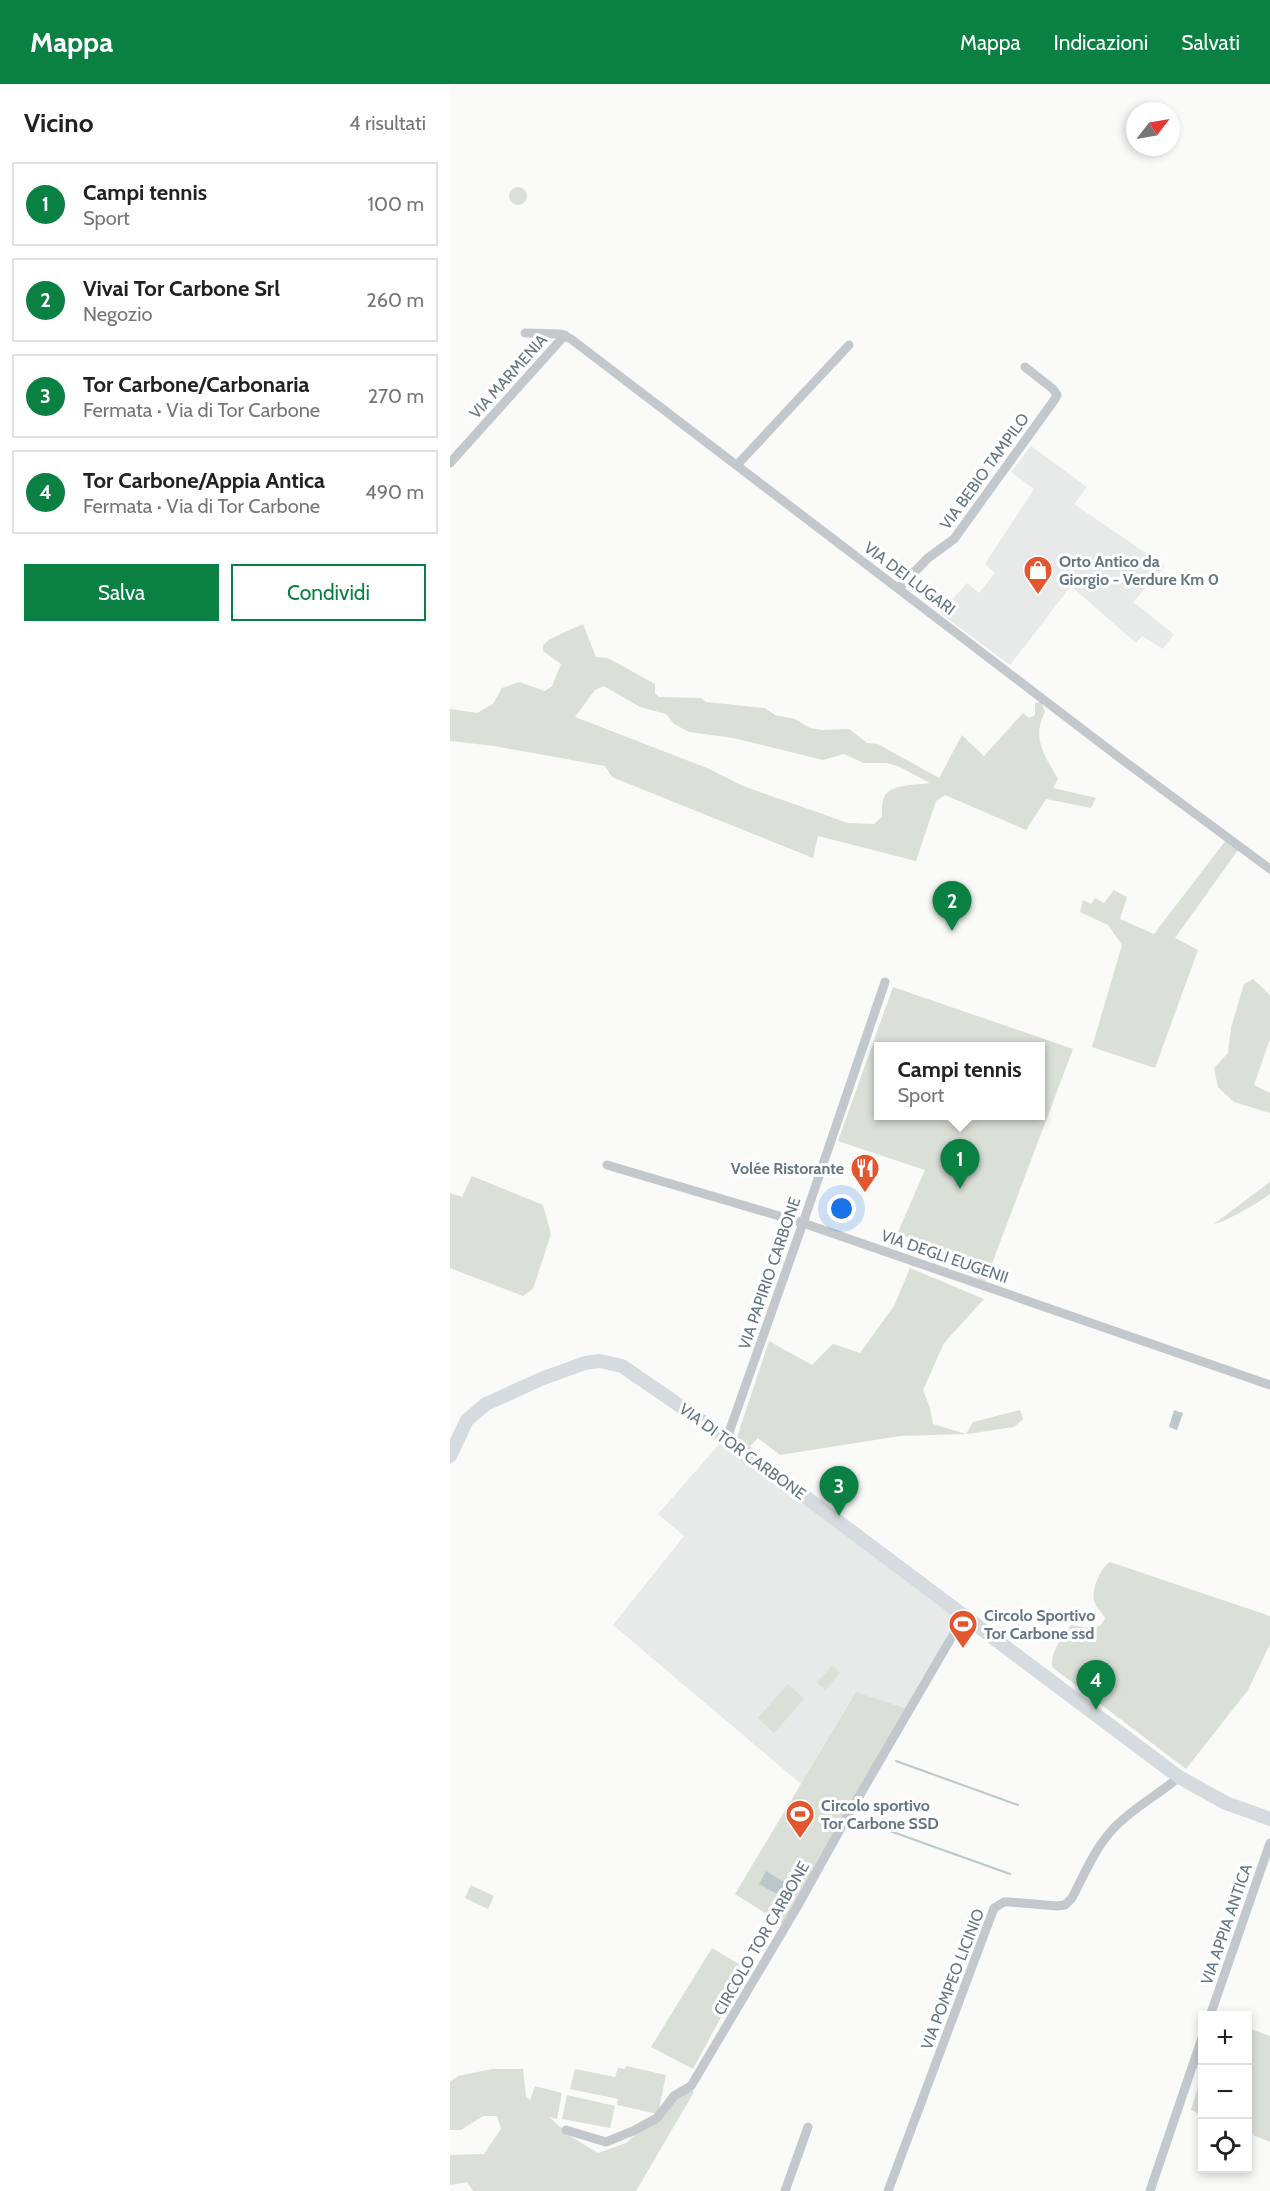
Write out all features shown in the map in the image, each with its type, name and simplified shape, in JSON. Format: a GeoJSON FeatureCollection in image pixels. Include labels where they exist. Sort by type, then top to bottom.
{"type":"FeatureCollection","features":[{"type":"Feature","properties":{"kind":"main road","name":"VIA DI TOR CARBONE"},"geometry":{"type":"LineString","coordinates":[[450,1456],[467,1420],[482,1406],[564,1370],[597,1361],[626,1368],[726,1438],[1179,1777],[1226,1803],[1270,1819]]}},
{"type":"Feature","properties":{"kind":"street"},"geometry":{"type":"LineString","coordinates":[[525,333],[564,335]]}},
{"type":"Feature","properties":{"kind":"street","name":"VIA MARMENIA"},"geometry":{"type":"LineString","coordinates":[[450,463],[564,335]]}},
{"type":"Feature","properties":{"kind":"street","name":"VIA DEI LUGARI"},"geometry":{"type":"LineString","coordinates":[[564,335],[1128,764],[1270,869]]}},
{"type":"Feature","properties":{"kind":"street"},"geometry":{"type":"LineString","coordinates":[[737,465],[849,345]]}},
{"type":"Feature","properties":{"kind":"street","name":"VIA BEBIO TAMPILO"},"geometry":{"type":"LineString","coordinates":[[899,588],[928,558],[954,539],[1055,399],[1053,389],[1025,367]]}},
{"type":"Feature","properties":{"kind":"street","name":"VIA PAPIRIO CARBONE"},"geometry":{"type":"LineString","coordinates":[[726,1438],[885,982]]}},
{"type":"Feature","properties":{"kind":"street","name":"VIA DEGLI EUGENII"},"geometry":{"type":"LineString","coordinates":[[607,1166],[803,1222],[1270,1385]]}},
{"type":"Feature","properties":{"kind":"street","name":"CIRCOLO TOR CARBONE"},"geometry":{"type":"LineString","coordinates":[[566,2130],[606,2142],[657,2118],[674,2096],[691,2086],[798,1907],[847,1817],[964,1616]]}},
{"type":"Feature","properties":{"kind":"street","name":"VIA POMPEO LICINIO"},"geometry":{"type":"LineString","coordinates":[[888,2191],[994,1908],[999,1904],[1010,1902],[1065,1905],[1072,1898],[1111,1830],[1125,1816],[1153,1798],[1179,1777]]}},
{"type":"Feature","properties":{"kind":"street","name":"VIA APPIA ANTICA"},"geometry":{"type":"LineString","coordinates":[[1212,2011],[1270,1843]]}},
{"type":"Feature","properties":{"kind":"street"},"geometry":{"type":"LineString","coordinates":[[1150,2191],[1198,2052]]}},
{"type":"Feature","properties":{"kind":"street"},"geometry":{"type":"LineString","coordinates":[[785,2191],[808,2127]]}},
{"type":"Feature","properties":{"kind":"shaded area"},"geometry":{"type":"Polygon","coordinates":[[[518,187],[524,190],[527,196],[524,202],[518,205],[512,202],[509,196],[512,190],[518,187]]]}},
{"type":"Feature","properties":{"kind":"shaded area"},"geometry":{"type":"Polygon","coordinates":[[[1031,446],[1087,487],[1074,504],[1165,566],[1133,602],[1174,634],[1163,649],[1142,636],[1136,643],[1071,586],[1010,665],[940,613],[967,583],[979,593],[995,573],[985,564],[1034,489],[1011,472],[1031,446]]]}},
{"type":"Feature","properties":{"kind":"shaded area"},"geometry":{"type":"Polygon","coordinates":[[[583,624],[596,657],[608,658],[655,684],[655,693],[659,697],[701,698],[706,702],[765,708],[775,715],[795,719],[810,728],[849,729],[867,743],[878,744],[939,778],[962,735],[984,756],[1023,713],[1029,718],[1035,715],[1035,703],[1041,702],[1045,712],[1039,730],[1041,747],[1058,779],[1053,788],[1096,798],[1091,808],[1046,799],[1026,830],[945,795],[936,801],[916,861],[818,836],[813,858],[612,777],[605,766],[494,746],[450,741],[450,709],[477,713],[493,704],[502,688],[519,682],[545,691],[552,686],[561,664],[543,651],[543,645],[550,639],[583,624]],[[604,686],[595,690],[575,717],[707,768],[743,786],[848,823],[874,824],[882,817],[884,798],[891,790],[901,786],[930,783],[898,766],[886,763],[864,763],[844,754],[823,760],[733,738],[689,732],[674,724],[666,714],[640,707],[604,686]]]}},
{"type":"Feature","properties":{"kind":"shaded area"},"geometry":{"type":"Polygon","coordinates":[[[1226,840],[1238,850],[1175,938],[1198,950],[1155,1068],[1092,1047],[1122,945],[1108,925],[1080,912],[1083,900],[1091,904],[1095,898],[1104,903],[1114,890],[1127,897],[1120,919],[1154,934],[1226,840]]]}},
{"type":"Feature","properties":{"kind":"shaded area"},"geometry":{"type":"Polygon","coordinates":[[[1253,979],[1270,995],[1270,1039],[1254,1085],[1270,1093],[1270,1113],[1234,1102],[1218,1087],[1214,1068],[1228,1053],[1231,1028],[1244,984],[1253,979]]]}},
{"type":"Feature","properties":{"kind":"shaded area"},"geometry":{"type":"Polygon","coordinates":[[[893,987],[1073,1049],[985,1282],[898,1232],[925,1170],[838,1141],[893,987]]]}},
{"type":"Feature","properties":{"kind":"shaded area"},"geometry":{"type":"Polygon","coordinates":[[[472,1176],[543,1205],[551,1234],[533,1289],[523,1296],[450,1268],[450,1193],[462,1197],[472,1176]]]}},
{"type":"Feature","properties":{"kind":"shaded area"},"geometry":{"type":"Polygon","coordinates":[[[1270,1182],[1270,1194],[1266,1197],[1234,1216],[1214,1224],[1270,1182]]]}},
{"type":"Feature","properties":{"kind":"shaded area"},"geometry":{"type":"Polygon","coordinates":[[[910,1268],[984,1299],[944,1343],[923,1390],[933,1424],[966,1434],[973,1422],[1020,1410],[1023,1419],[1014,1427],[967,1434],[900,1436],[780,1455],[758,1438],[749,1447],[737,1437],[769,1341],[812,1365],[833,1344],[860,1353],[894,1306],[910,1268]]]}},
{"type":"Feature","properties":{"kind":"shaded area"},"geometry":{"type":"Polygon","coordinates":[[[1174,1410],[1183,1413],[1177,1430],[1169,1427],[1174,1410]]]}},
{"type":"Feature","properties":{"kind":"shaded area"},"geometry":{"type":"Polygon","coordinates":[[[721,1442],[956,1618],[908,1709],[856,1692],[801,1784],[613,1625],[684,1536],[658,1514],[721,1442]]]}},
{"type":"Feature","properties":{"kind":"shaded area"},"geometry":{"type":"Polygon","coordinates":[[[1110,1562],[1270,1616],[1270,1644],[1248,1690],[1186,1769],[1052,1667],[1055,1650],[1071,1625],[1091,1628],[1103,1623],[1105,1618],[1093,1596],[1100,1574],[1110,1562]]]}},
{"type":"Feature","properties":{"kind":"shaded area"},"geometry":{"type":"Polygon","coordinates":[[[832,1666],[840,1673],[825,1690],[817,1682],[832,1666]]]}},
{"type":"Feature","properties":{"kind":"shaded area"},"geometry":{"type":"Polygon","coordinates":[[[788,1684],[804,1699],[774,1733],[758,1718],[788,1684]]]}},
{"type":"Feature","properties":{"kind":"shaded area","name":"Circolo sportivo Tor Carbone SSD"},"geometry":{"type":"Polygon","coordinates":[[[856,1692],[908,1709],[783,1924],[735,1894],[856,1692]]]}},
{"type":"Feature","properties":{"kind":"shaded area"},"geometry":{"type":"Polygon","coordinates":[[[766,1871],[791,1886],[784,1898],[759,1884],[766,1871]]]}},
{"type":"Feature","properties":{"kind":"shaded area"},"geometry":{"type":"Polygon","coordinates":[[[471,1885],[494,1896],[488,1909],[465,1898],[471,1885]]]}},
{"type":"Feature","properties":{"kind":"shaded area"},"geometry":{"type":"Polygon","coordinates":[[[712,1948],[747,1969],[693,2069],[651,2047],[712,1948]]]}},
{"type":"Feature","properties":{"kind":"shaded area"},"geometry":{"type":"Polygon","coordinates":[[[1252,2029],[1270,2036],[1270,2142],[1252,2135],[1252,2029]]]}},
{"type":"Feature","properties":{"kind":"shaded area"},"geometry":{"type":"Polygon","coordinates":[[[626,2066],[666,2075],[658,2114],[617,2105],[618,2099],[570,2089],[575,2069],[615,2077],[618,2068],[625,2069],[626,2066]]]}},
{"type":"Feature","properties":{"kind":"shaded area"},"geometry":{"type":"Polygon","coordinates":[[[492,2069],[523,2069],[526,2097],[530,2100],[535,2086],[562,2093],[557,2119],[549,2117],[570,2136],[598,2153],[626,2143],[688,2086],[694,2092],[636,2191],[473,2191],[467,2182],[450,2185],[450,2155],[484,2154],[501,2129],[497,2116],[483,2116],[461,2130],[450,2130],[450,2082],[458,2076],[492,2069]]]}},
{"type":"Feature","properties":{"kind":"shaded area"},"geometry":{"type":"Polygon","coordinates":[[[1198,2088],[1198,2113],[1191,2110],[1198,2088]]]}},
{"type":"Feature","properties":{"kind":"shaded area"},"geometry":{"type":"Polygon","coordinates":[[[567,2095],[615,2106],[610,2128],[562,2119],[567,2095]]]}},
{"type":"Feature","properties":{"kind":"waterway"},"geometry":{"type":"LineString","coordinates":[[896,1761],[1018,1805]]}},
{"type":"Feature","properties":{"kind":"waterway"},"geometry":{"type":"LineString","coordinates":[[862,1821],[1010,1874]]}},
{"type":"Feature","properties":{"kind":"place","name":"Orto Antico da Giorgio - Verdure Km 0"},"geometry":{"type":"Point","coordinates":[1038,596]}},
{"type":"Feature","properties":{"kind":"place","name":"Vivai Tor Carbone Srl"},"geometry":{"type":"Point","coordinates":[952,931]}},
{"type":"Feature","properties":{"kind":"place","name":"Campi tennis"},"geometry":{"type":"Point","coordinates":[960,1189]}},
{"type":"Feature","properties":{"kind":"place","name":"Volée Ristorante"},"geometry":{"type":"Point","coordinates":[865,1194]}},
{"type":"Feature","properties":{"kind":"place","name":"Tor Carbone/Carbonaria"},"geometry":{"type":"Point","coordinates":[839,1516]}},
{"type":"Feature","properties":{"kind":"place","name":"Circolo Sportivo Tor Carbone ssd"},"geometry":{"type":"Point","coordinates":[963,1650]}},
{"type":"Feature","properties":{"kind":"place","name":"Tor Carbone/Appia Antica"},"geometry":{"type":"Point","coordinates":[1096,1710]}},
{"type":"Feature","properties":{"kind":"place","name":"Circolo sportivo Tor Carbone SSD"},"geometry":{"type":"Point","coordinates":[800,1840]}}]}
